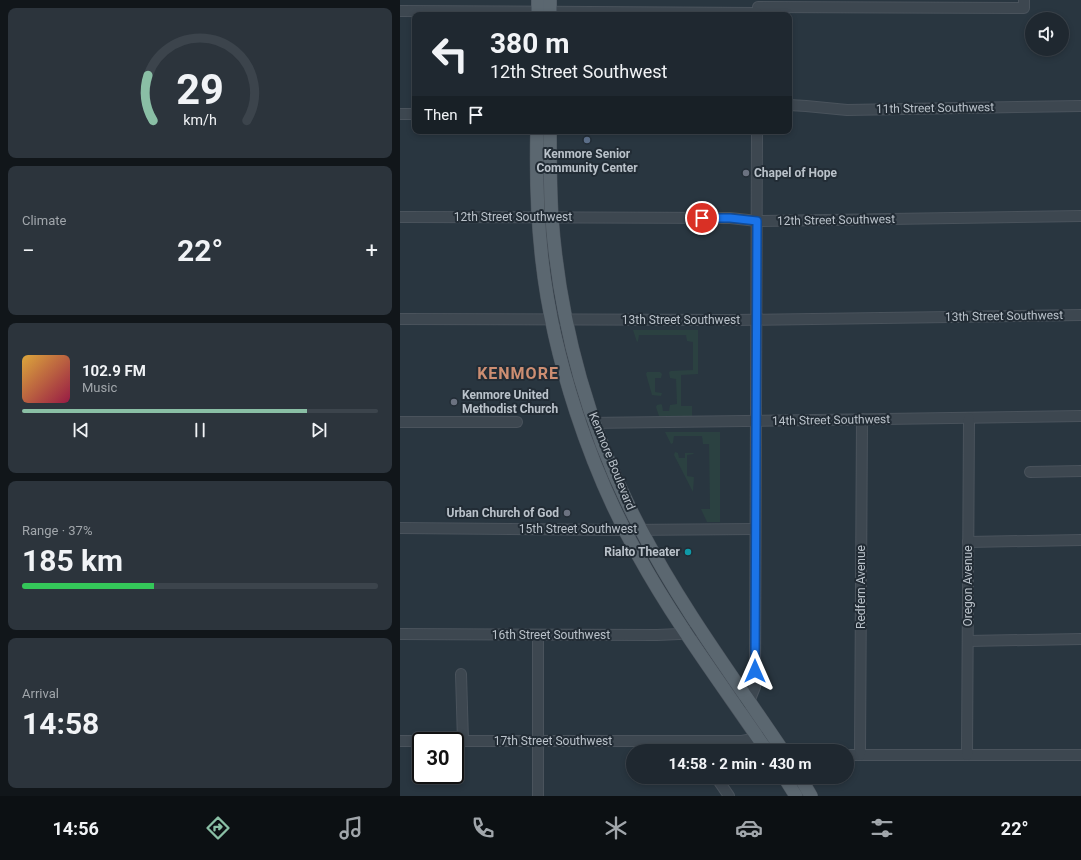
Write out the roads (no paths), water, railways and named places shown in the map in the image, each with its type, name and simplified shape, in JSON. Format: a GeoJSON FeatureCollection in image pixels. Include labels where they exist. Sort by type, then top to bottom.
{"type":"FeatureCollection","features":[{"type":"Feature","properties":{"kind":"main road","name":"Kenmore Boulevard"},"geometry":{"type":"LineString","coordinates":[[537,134],[536,166],[538,217],[542,262],[552,321],[563,367],[581,423],[605,488],[641,561],[685,633],[762,744]]}},
{"type":"Feature","properties":{"kind":"main road","name":"Kenmore Boulevard"},"geometry":{"type":"LineString","coordinates":[[550,134],[552,217],[557,263],[566,320],[595,423],[614,473],[640,530],[669,581],[778,744]]}},
{"type":"Feature","properties":{"kind":"main road"},"geometry":{"type":"LineString","coordinates":[[788,784],[796,796]]}},
{"type":"Feature","properties":{"kind":"main road"},"geometry":{"type":"LineString","coordinates":[[804,784],[811,796]]}},
{"type":"Feature","properties":{"kind":"street"},"geometry":{"type":"LineString","coordinates":[[400,12],[544,9],[1024,8],[1024,0]]}},
{"type":"Feature","properties":{"kind":"street","name":"11th Street Southwest"},"geometry":{"type":"LineString","coordinates":[[792,106],[847,110],[1081,106]]}},
{"type":"Feature","properties":{"kind":"street"},"geometry":{"type":"LineString","coordinates":[[400,114],[412,114]]}},
{"type":"Feature","properties":{"kind":"street"},"geometry":{"type":"LineString","coordinates":[[737,708],[751,697],[755,686],[757,134]]}},
{"type":"Feature","properties":{"kind":"street","name":"12th Street Southwest"},"geometry":{"type":"LineString","coordinates":[[400,217],[730,218],[757,221],[1081,216]]}},
{"type":"Feature","properties":{"kind":"street","name":"13th Street Southwest"},"geometry":{"type":"LineString","coordinates":[[400,319],[552,321],[757,320],[1081,315]]}},
{"type":"Feature","properties":{"kind":"street","name":"14th Street Southwest"},"geometry":{"type":"LineString","coordinates":[[581,423],[756,422],[1081,416]]}},
{"type":"Feature","properties":{"kind":"street","name":"Oregon Avenue"},"geometry":{"type":"LineString","coordinates":[[967,755],[969,418]]}},
{"type":"Feature","properties":{"kind":"street","name":"Redfern Avenue"},"geometry":{"type":"LineString","coordinates":[[860,755],[862,419]]}},
{"type":"Feature","properties":{"kind":"street"},"geometry":{"type":"LineString","coordinates":[[400,422],[517,422]]}},
{"type":"Feature","properties":{"kind":"street"},"geometry":{"type":"LineString","coordinates":[[1030,472],[1081,471]]}},
{"type":"Feature","properties":{"kind":"street","name":"15th Street Southwest"},"geometry":{"type":"LineString","coordinates":[[400,528],[625,530],[755,529]]}},
{"type":"Feature","properties":{"kind":"street"},"geometry":{"type":"LineString","coordinates":[[968,542],[1081,540]]}},
{"type":"Feature","properties":{"kind":"street","name":"16th Street Southwest"},"geometry":{"type":"LineString","coordinates":[[400,634],[656,635],[685,633],[701,630]]}},
{"type":"Feature","properties":{"kind":"street"},"geometry":{"type":"LineString","coordinates":[[538,635],[538,796]]}},
{"type":"Feature","properties":{"kind":"street"},"geometry":{"type":"LineString","coordinates":[[968,641],[1081,639]]}},
{"type":"Feature","properties":{"kind":"street"},"geometry":{"type":"LineString","coordinates":[[458,732],[461,674]]}},
{"type":"Feature","properties":{"kind":"street","name":"17th Street Southwest"},"geometry":{"type":"LineString","coordinates":[[464,741],[692,742],[742,741],[772,735]]}},
{"type":"Feature","properties":{"kind":"street"},"geometry":{"type":"LineString","coordinates":[[400,741],[412,741]]}},
{"type":"Feature","properties":{"kind":"street"},"geometry":{"type":"LineString","coordinates":[[854,755],[1081,755]]}},
{"type":"Feature","properties":{"kind":"street"},"geometry":{"type":"LineString","coordinates":[[721,784],[729,796]]}},
{"type":"Feature","properties":{"kind":"place","name":"Kenmore Senior Community Center"},"geometry":{"type":"Point","coordinates":[587,140]}},
{"type":"Feature","properties":{"kind":"place","name":"Chapel of Hope"},"geometry":{"type":"Point","coordinates":[746,173]}},
{"type":"Feature","properties":{"kind":"place","name":"Kenmore United Methodist Church"},"geometry":{"type":"Point","coordinates":[454,402]}},
{"type":"Feature","properties":{"kind":"place","name":"Urban Church of God"},"geometry":{"type":"Point","coordinates":[567,513]}},
{"type":"Feature","properties":{"kind":"place","name":"Rialto Theater"},"geometry":{"type":"Point","coordinates":[688,552]}},
{"type":"Feature","properties":{"kind":"district","name":"KENMORE"},"geometry":{"type":"Point","coordinates":[518,373]}}]}
